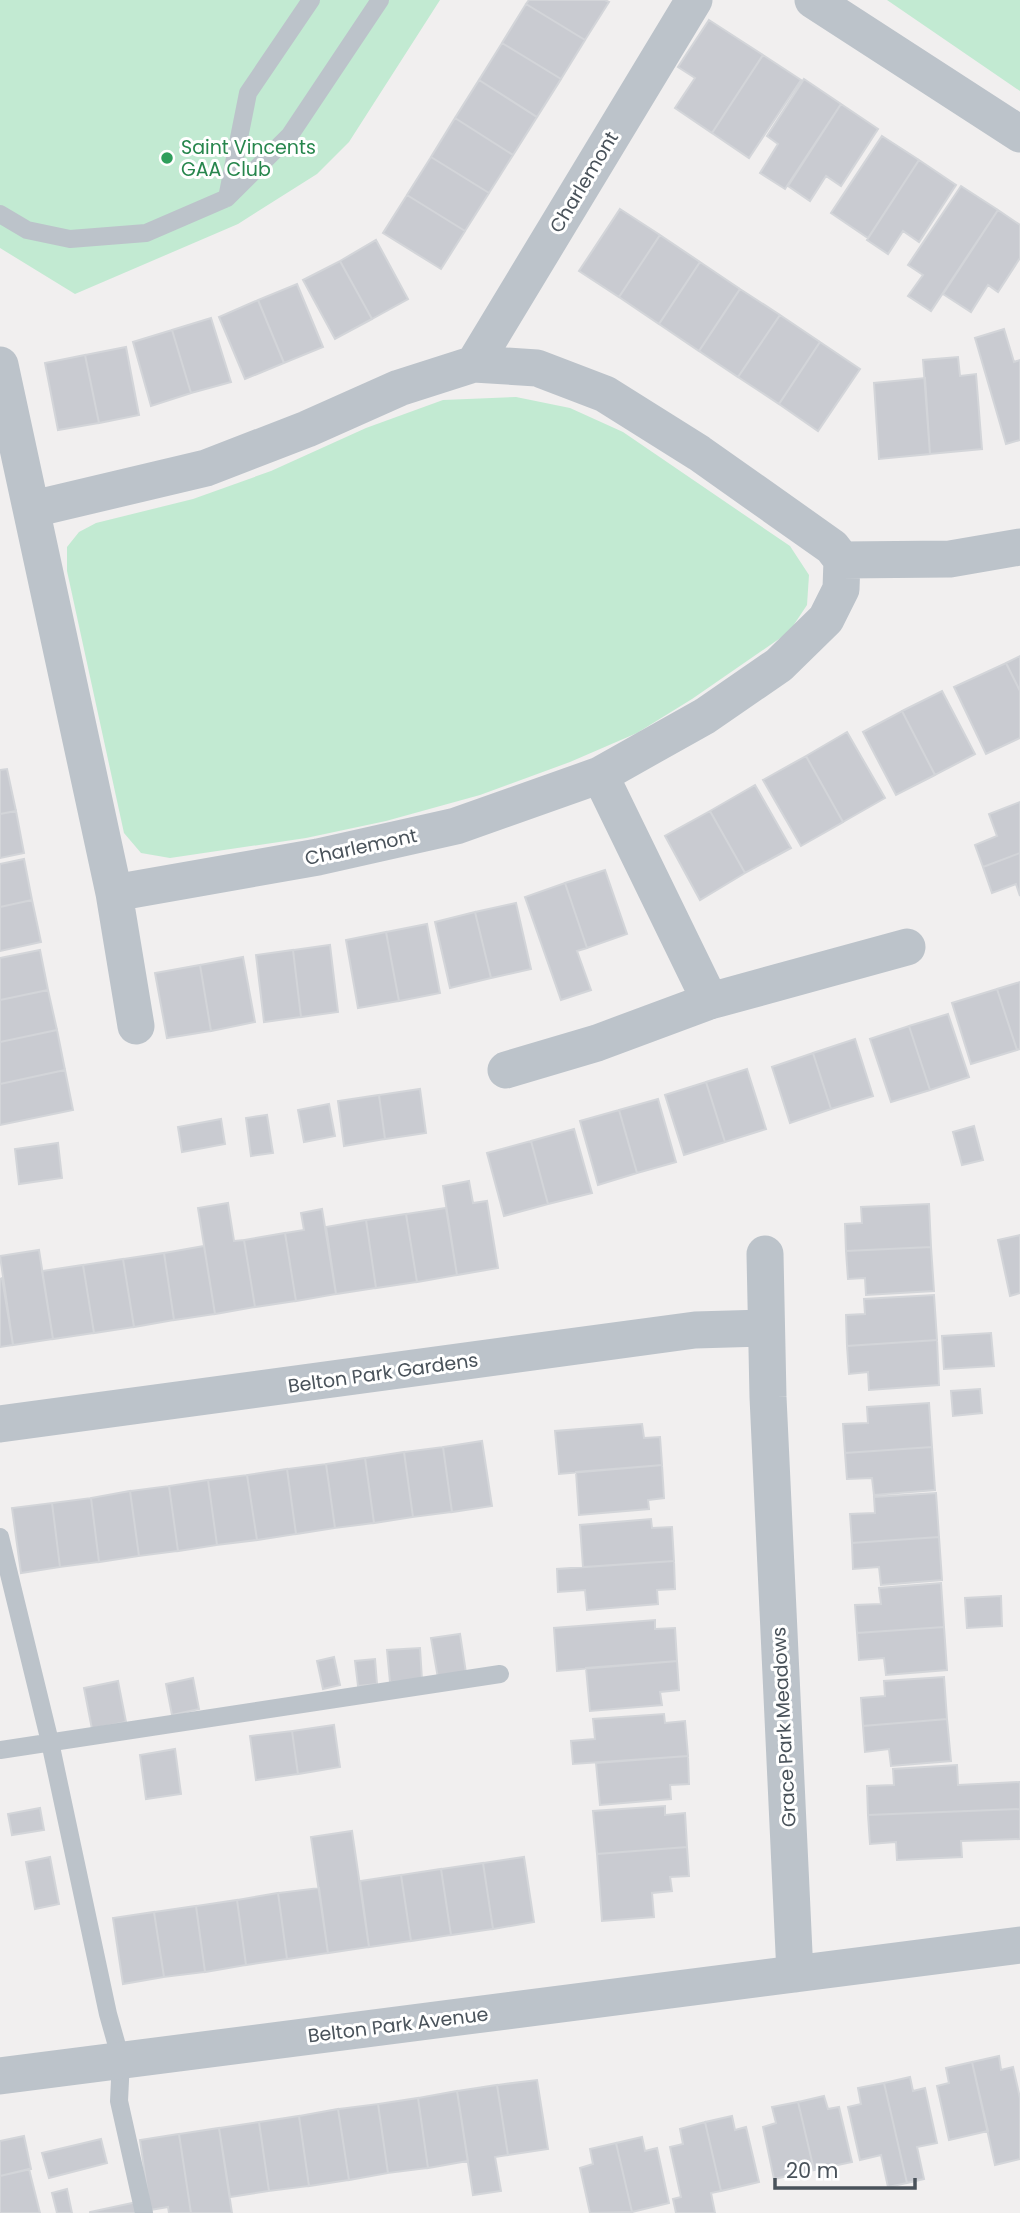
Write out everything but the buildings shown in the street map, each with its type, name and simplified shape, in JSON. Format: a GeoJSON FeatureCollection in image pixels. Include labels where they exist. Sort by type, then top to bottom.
{"type":"FeatureCollection","features":[{"type":"Feature","properties":{"kind":"street","name":"Charlemont"},"geometry":{"type":"LineString","coordinates":[[474,364],[694,0]]}},
{"type":"Feature","properties":{"kind":"street"},"geometry":{"type":"LineString","coordinates":[[813,0],[1020,134]]}},
{"type":"Feature","properties":{"kind":"street"},"geometry":{"type":"LineString","coordinates":[[33,509],[206,468],[307,429],[399,388],[474,364],[537,368],[605,394],[699,453],[832,547],[842,559],[950,559],[1020,547]]}},
{"type":"Feature","properties":{"kind":"street"},"geometry":{"type":"LineString","coordinates":[[0,365],[114,893],[136,1026]]}},
{"type":"Feature","properties":{"kind":"street","name":"Charlemont"},"geometry":{"type":"LineString","coordinates":[[114,893],[318,857],[456,826],[600,775],[705,716],[779,665],[826,618],[841,589],[842,559]]}},
{"type":"Feature","properties":{"kind":"street"},"geometry":{"type":"LineString","coordinates":[[600,775],[710,1001]]}},
{"type":"Feature","properties":{"kind":"street"},"geometry":{"type":"LineString","coordinates":[[506,1070],[597,1043],[710,1001],[908,947]]}},
{"type":"Feature","properties":{"kind":"street","name":"Grace Park Meadows"},"geometry":{"type":"LineString","coordinates":[[765,1254],[795,1974]]}},
{"type":"Feature","properties":{"kind":"street","name":"Belton Park Gardens"},"geometry":{"type":"LineString","coordinates":[[0,1424],[695,1330],[766,1328]]}},
{"type":"Feature","properties":{"kind":"street"},"geometry":{"type":"LineString","coordinates":[[795,1974],[1020,1945]]}},
{"type":"Feature","properties":{"kind":"street","name":"Belton Park Avenue"},"geometry":{"type":"LineString","coordinates":[[0,2076],[795,1974]]}},
{"type":"Feature","properties":{"kind":"lane"},"geometry":{"type":"LineString","coordinates":[[227,198],[248,93],[311,0]]}},
{"type":"Feature","properties":{"kind":"lane"},"geometry":{"type":"LineString","coordinates":[[0,214],[27,230],[70,239],[146,233],[227,198],[290,135],[380,0]]}},
{"type":"Feature","properties":{"kind":"lane"},"geometry":{"type":"LineString","coordinates":[[0,1536],[50,1742],[108,2014],[121,2060],[119,2101],[144,2213]]}},
{"type":"Feature","properties":{"kind":"lane"},"geometry":{"type":"LineString","coordinates":[[0,1751],[500,1674]]}},
{"type":"Feature","properties":{"kind":"green space","name":"Saint Vincents GAA Club"},"geometry":{"type":"Polygon","coordinates":[[[0,0],[440,0],[349,142],[317,174],[238,224],[75,294],[0,248],[0,0]]]}},
{"type":"Feature","properties":{"kind":"green space"},"geometry":{"type":"Polygon","coordinates":[[[887,0],[1020,0],[1020,91],[887,0]]]}},
{"type":"Feature","properties":{"kind":"green space"},"geometry":{"type":"Polygon","coordinates":[[[516,397],[570,408],[623,432],[790,546],[809,575],[807,605],[789,632],[692,699],[637,733],[570,762],[480,795],[386,821],[306,838],[170,858],[141,853],[124,833],[67,571],[67,547],[79,532],[96,523],[193,499],[271,471],[366,428],[443,400],[516,397]]]}},
{"type":"Feature","properties":{"kind":"place","name":"Saint Vincents GAA Club"},"geometry":{"type":"Point","coordinates":[167,158]}}]}
